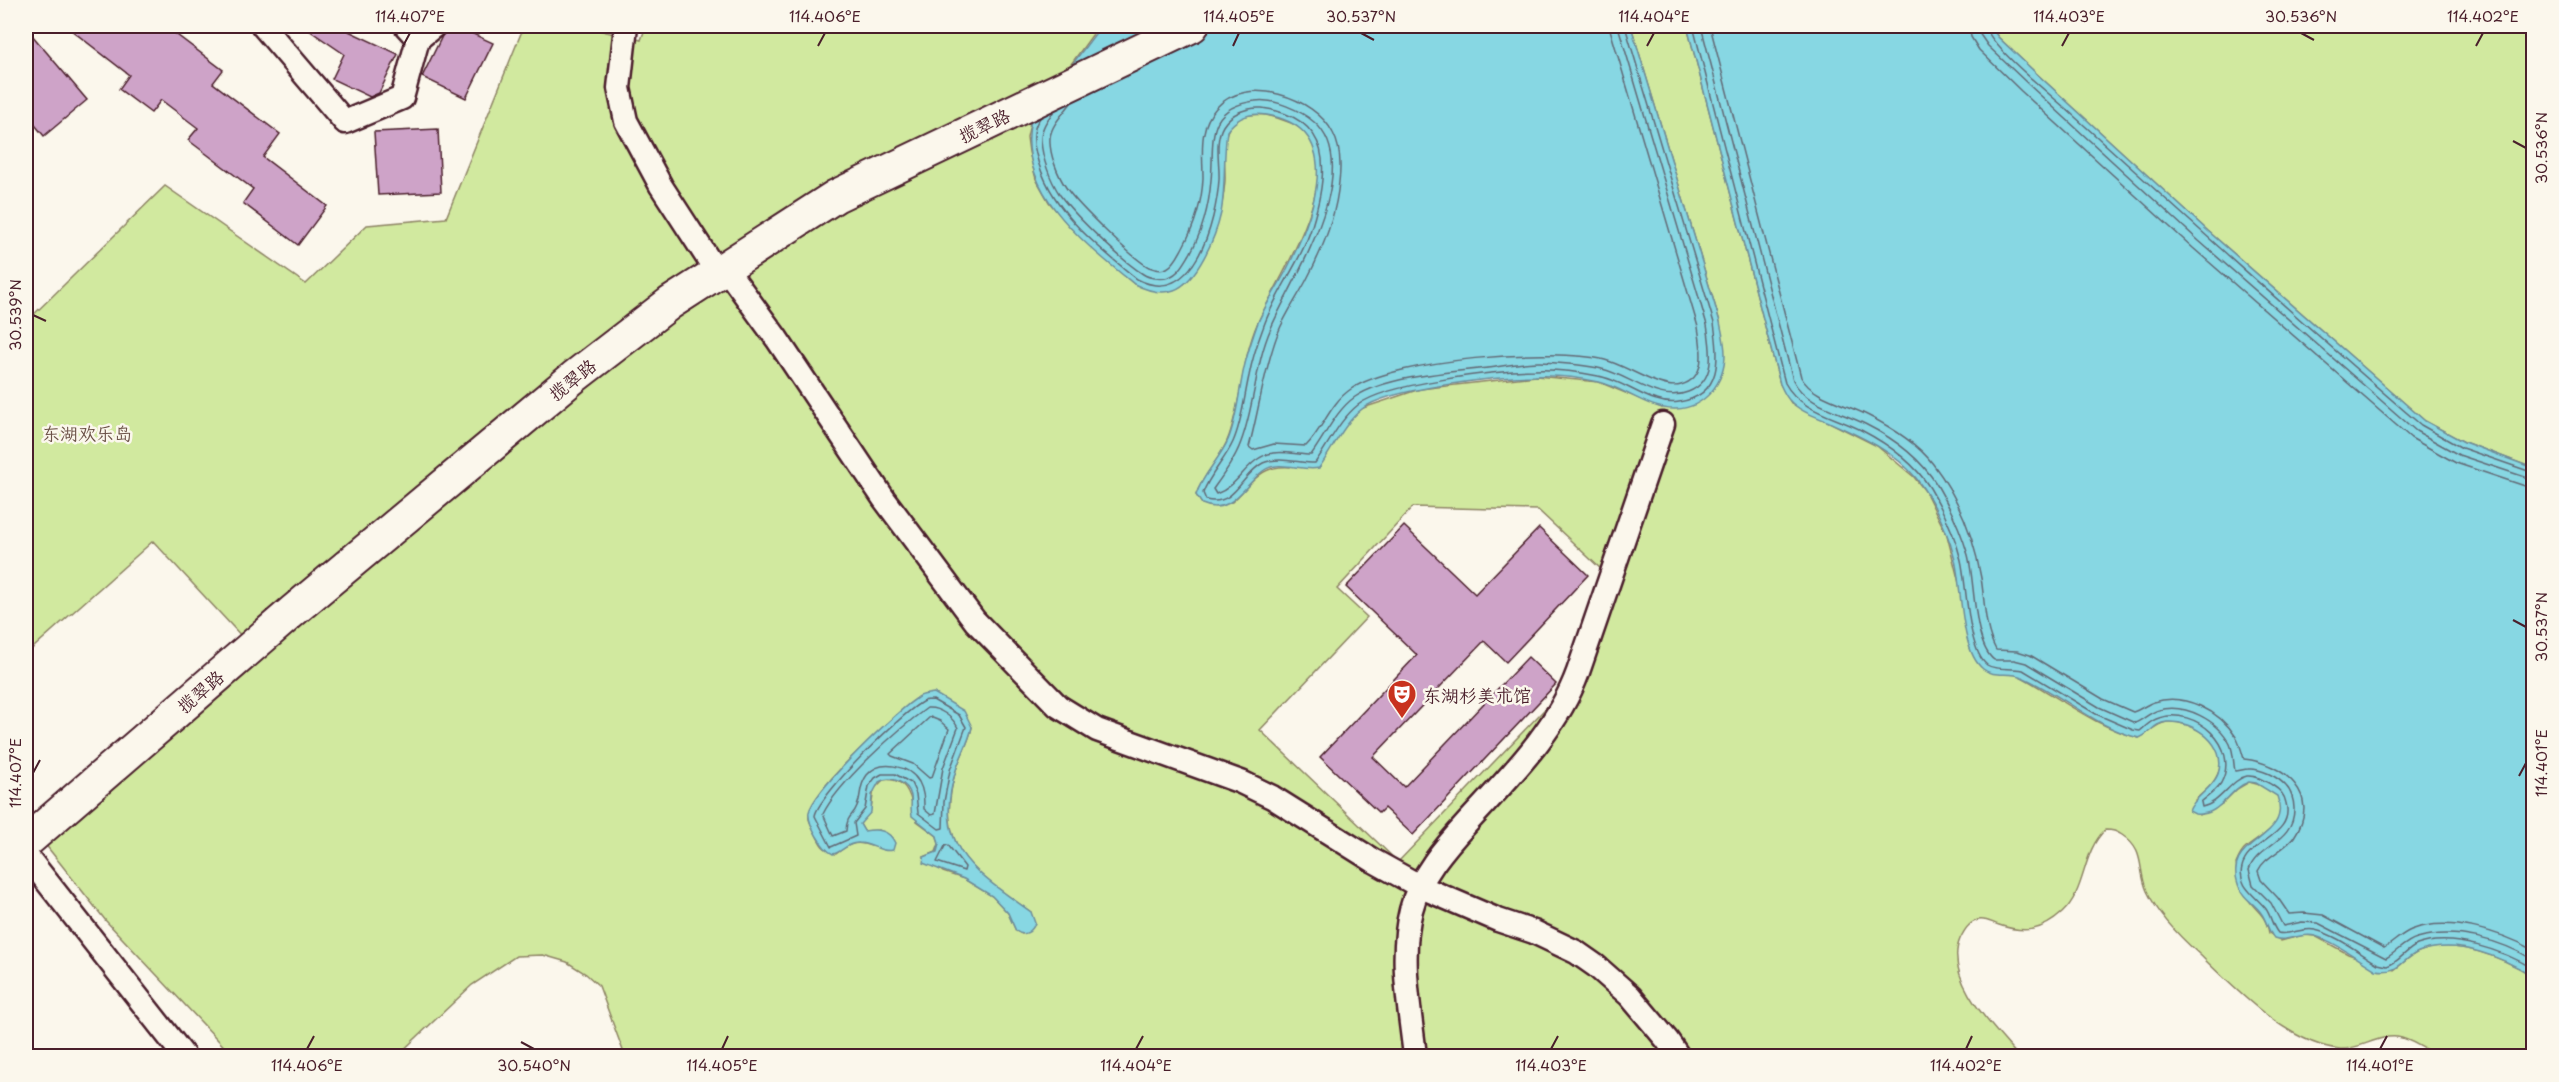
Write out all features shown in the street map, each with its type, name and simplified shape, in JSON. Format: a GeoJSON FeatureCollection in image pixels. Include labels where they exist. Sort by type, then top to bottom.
{"type":"FeatureCollection","features":[{"type":"Feature","properties":{"kind":"street"},"geometry":{"type":"LineString","coordinates":[[263,26],[345,122],[402,98],[420,30]]}},
{"type":"Feature","properties":{"kind":"street"},"geometry":{"type":"LineString","coordinates":[[626,26],[619,88],[626,121],[661,186],[720,269],[777,339],[884,499],[975,621],[1058,706],[1097,730],[1240,782],[1272,797],[1374,861],[1421,887],[1498,920],[1534,932],[1576,952],[1630,996],[1678,1056]]}},
{"type":"Feature","properties":{"kind":"street","name":"揽翠路"},"geometry":{"type":"LineString","coordinates":[[26,842],[302,603],[574,377],[670,303],[836,196],[1192,26]]}},
{"type":"Feature","properties":{"kind":"street"},"geometry":{"type":"LineString","coordinates":[[1415,1056],[1407,975],[1407,936],[1411,908],[1421,887],[1452,839],[1536,745],[1567,699],[1663,424]]}},
{"type":"Feature","properties":{"kind":"street"},"geometry":{"type":"LineString","coordinates":[[26,855],[184,1056]]}},
{"type":"Feature","properties":{"kind":"green space","name":"东湖欢乐岛"},"geometry":{"type":"Polygon","coordinates":[[[524,26],[581,26],[641,40],[646,26],[1084,26],[1093,34],[1031,119],[1027,137],[1029,152],[1036,179],[1049,202],[1070,227],[1134,284],[1184,284],[1201,261],[1218,223],[1225,181],[1224,144],[1228,130],[1236,120],[1258,115],[1269,116],[1296,125],[1306,134],[1316,152],[1318,175],[1313,201],[1304,228],[1258,322],[1245,364],[1237,408],[1226,444],[1196,495],[1202,504],[1232,502],[1257,477],[1271,469],[1290,467],[1363,408],[1420,389],[1536,376],[1599,382],[1662,408],[1720,322],[1631,26],[1687,26],[1780,384],[1791,403],[1877,446],[1914,477],[1925,491],[1947,535],[1959,583],[2001,674],[2013,673],[2020,676],[2107,727],[2139,738],[2167,722],[2186,725],[2204,734],[2217,749],[2220,767],[2214,781],[2195,800],[2199,815],[2222,804],[2237,789],[2249,782],[2273,792],[2278,797],[2281,806],[2278,821],[2244,850],[2236,864],[2247,897],[2265,920],[2269,933],[2281,941],[2303,935],[2315,936],[2348,954],[2394,970],[2421,951],[2449,947],[2479,952],[2508,963],[2533,976],[2533,1056],[2452,1057],[2431,1052],[2409,1040],[2397,1037],[2382,1038],[2355,1047],[2340,1049],[2301,1037],[2282,1026],[2246,998],[2177,933],[2163,917],[2147,891],[2135,847],[2120,834],[2105,830],[2097,839],[2087,860],[2076,894],[2070,904],[2055,919],[2040,927],[2025,930],[1978,920],[1969,925],[1960,939],[1957,954],[1959,970],[1965,986],[1985,1018],[2018,1056],[625,1056],[599,986],[567,962],[543,955],[516,956],[472,985],[397,1056],[233,1056],[106,921],[45,844],[259,655],[153,541],[26,654],[26,322],[165,186],[306,284],[367,225],[446,218],[524,26]],[[1413,507],[1337,589],[1367,617],[1260,730],[1398,862],[1564,689],[1603,571],[1538,510],[1413,507]],[[909,704],[850,759],[820,793],[811,807],[809,819],[819,840],[822,846],[836,854],[852,844],[861,843],[871,846],[879,830],[864,831],[860,824],[871,809],[874,789],[883,780],[899,782],[908,792],[917,821],[937,836],[939,844],[936,852],[924,857],[943,872],[964,879],[992,896],[1008,913],[1016,931],[1022,934],[1031,912],[976,870],[963,855],[954,839],[950,819],[950,797],[956,770],[972,727],[909,704]]]}},
{"type":"Feature","properties":{"kind":"green space"},"geometry":{"type":"Polygon","coordinates":[[[1990,26],[2533,26],[2533,468],[2464,442],[2425,421],[2208,231],[2037,74],[1998,37],[1990,26]]]}},
{"type":"Feature","properties":{"kind":"water"},"geometry":{"type":"Polygon","coordinates":[[[1101,26],[1631,26],[1720,322],[1725,354],[1717,383],[1704,399],[1696,404],[1676,409],[1656,406],[1599,382],[1551,376],[1471,381],[1395,395],[1362,409],[1344,429],[1319,468],[1276,466],[1269,468],[1229,503],[1212,507],[1202,504],[1196,495],[1231,433],[1250,344],[1257,325],[1297,249],[1306,226],[1317,178],[1316,157],[1308,138],[1292,124],[1261,114],[1240,119],[1227,131],[1221,213],[1215,234],[1198,268],[1190,278],[1174,290],[1154,291],[1134,284],[1095,251],[1058,214],[1033,170],[1029,145],[1031,119],[1101,26]]]}},
{"type":"Feature","properties":{"kind":"water"},"geometry":{"type":"Polygon","coordinates":[[[1687,26],[1990,26],[1998,37],[2037,74],[2208,231],[2425,421],[2464,442],[2533,468],[2533,976],[2508,962],[2480,952],[2450,947],[2421,951],[2396,968],[2376,970],[2339,946],[2315,936],[2274,938],[2261,913],[2242,893],[2236,872],[2238,860],[2275,823],[2279,811],[2277,796],[2256,783],[2249,782],[2242,785],[2212,811],[2195,814],[2189,811],[2195,801],[2215,780],[2220,763],[2213,744],[2198,730],[2177,722],[2167,722],[2159,724],[2139,738],[2093,719],[2022,677],[1987,672],[1983,669],[1975,660],[1966,634],[1955,560],[1940,517],[1923,487],[1907,468],[1887,452],[1853,433],[1800,409],[1786,397],[1782,389],[1687,26]]]}},
{"type":"Feature","properties":{"kind":"water"},"geometry":{"type":"Polygon","coordinates":[[[934,693],[964,711],[972,727],[956,770],[950,797],[950,819],[954,838],[963,855],[976,870],[1031,912],[1035,923],[1027,933],[1022,934],[1016,931],[1008,913],[992,896],[964,879],[923,863],[924,857],[937,852],[939,844],[937,836],[912,816],[909,791],[898,781],[889,779],[879,782],[872,795],[871,812],[860,824],[864,831],[878,830],[889,835],[895,843],[893,850],[855,843],[833,854],[820,842],[810,823],[809,812],[814,801],[841,769],[877,732],[909,704],[922,695],[934,693]]]}},
{"type":"Feature","properties":{"kind":"building"},"geometry":{"type":"Polygon","coordinates":[[[66,26],[165,26],[223,70],[213,83],[280,134],[263,157],[327,206],[298,245],[243,203],[253,189],[188,140],[198,128],[161,100],[151,113],[119,89],[129,75],[66,26]]]}},
{"type":"Feature","properties":{"kind":"building"},"geometry":{"type":"Polygon","coordinates":[[[303,26],[338,26],[398,54],[379,93],[370,97],[332,79],[344,54],[303,26]]]}},
{"type":"Feature","properties":{"kind":"building"},"geometry":{"type":"Polygon","coordinates":[[[447,26],[456,26],[493,43],[466,98],[422,77],[447,26]]]}},
{"type":"Feature","properties":{"kind":"building"},"geometry":{"type":"Polygon","coordinates":[[[26,28],[87,100],[44,136],[26,114],[26,28]]]}},
{"type":"Feature","properties":{"kind":"building"},"geometry":{"type":"Polygon","coordinates":[[[438,129],[441,192],[378,195],[374,132],[438,129]]]}},
{"type":"Feature","properties":{"kind":"building"},"geometry":{"type":"Polygon","coordinates":[[[1404,526],[1475,594],[1539,528],[1588,575],[1506,662],[1484,641],[1373,757],[1404,787],[1528,657],[1556,684],[1413,835],[1384,808],[1379,813],[1320,757],[1417,655],[1346,587],[1404,526]]]}},
{"type":"Feature","properties":{"kind":"place","name":"东湖杉美术馆"},"geometry":{"type":"Point","coordinates":[1402,720]}}]}
